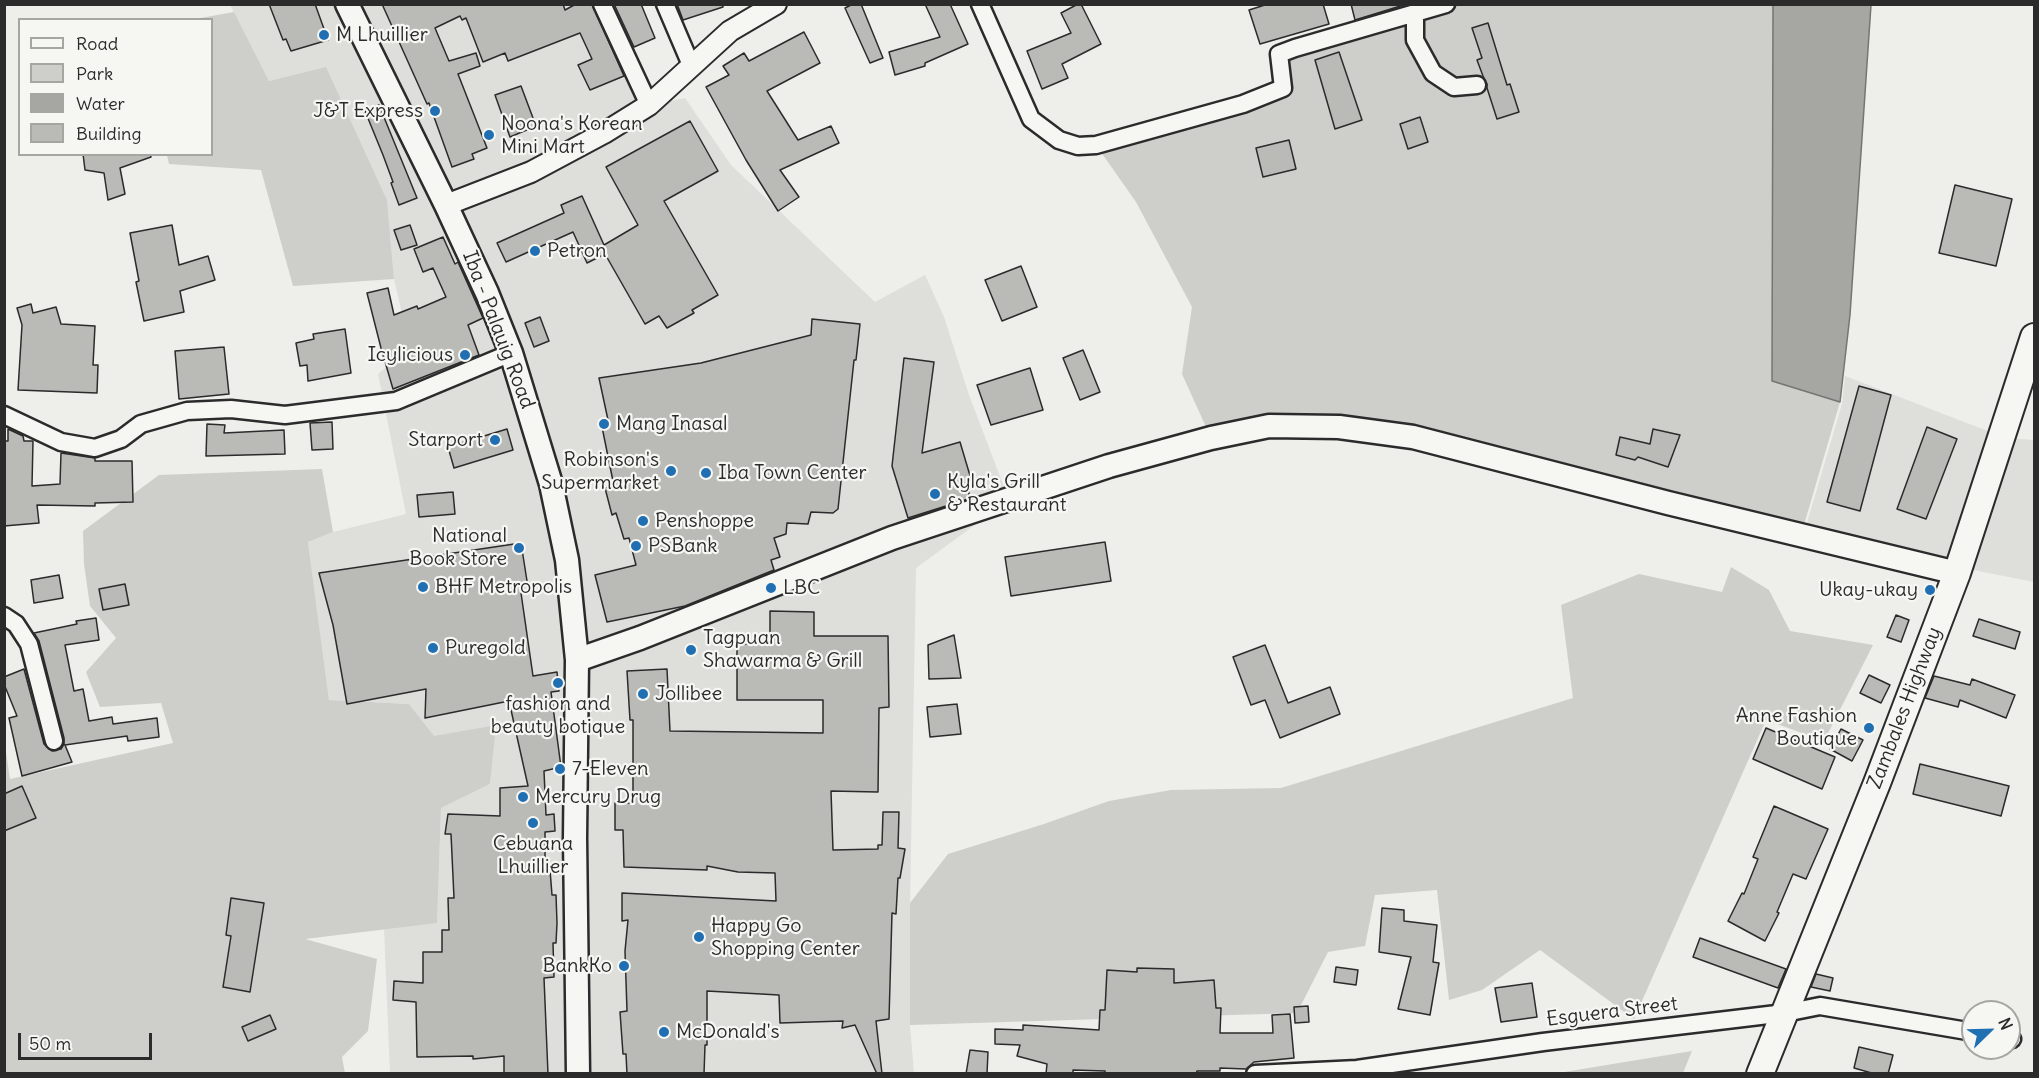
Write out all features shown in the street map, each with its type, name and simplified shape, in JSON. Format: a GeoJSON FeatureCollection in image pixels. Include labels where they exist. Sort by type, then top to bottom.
{"type":"FeatureCollection","features":[{"type":"Feature","properties":{"kind":"main road","name":"Iba - Palauig Road"},"geometry":{"type":"LineString","coordinates":[[347,4],[487,293],[511,353],[551,484],[567,561],[578,660],[574,838],[578,1074]]}},
{"type":"Feature","properties":{"kind":"main road","name":"Zambales Highway"},"geometry":{"type":"LineString","coordinates":[[1760,1074],[1877,783],[1957,573],[2034,337]]}},
{"type":"Feature","properties":{"kind":"main road"},"geometry":{"type":"LineString","coordinates":[[578,660],[640,638],[892,538],[1109,466],[1211,438],[1269,426],[1339,427],[1413,437],[1668,503],[1957,573]]}},
{"type":"Feature","properties":{"kind":"street"},"geometry":{"type":"LineString","coordinates":[[602,4],[649,105]]}},
{"type":"Feature","properties":{"kind":"street"},"geometry":{"type":"LineString","coordinates":[[665,4],[691,65]]}},
{"type":"Feature","properties":{"kind":"street"},"geometry":{"type":"LineString","coordinates":[[446,205],[531,172],[604,133],[649,105],[730,31],[776,4]]}},
{"type":"Feature","properties":{"kind":"street"},"geometry":{"type":"LineString","coordinates":[[980,4],[1031,119],[1059,140],[1078,146],[1096,146],[1243,104],[1283,88],[1279,54],[1446,4]]}},
{"type":"Feature","properties":{"kind":"street"},"geometry":{"type":"LineString","coordinates":[[1414,14],[1415,40],[1433,72],[1454,87],[1477,85]]}},
{"type":"Feature","properties":{"kind":"street"},"geometry":{"type":"LineString","coordinates":[[4,415],[62,442],[95,448],[121,439],[141,424],[187,411],[231,409],[285,415],[396,401],[511,353]]}},
{"type":"Feature","properties":{"kind":"street"},"geometry":{"type":"LineString","coordinates":[[4,616],[16,624],[29,644],[54,741]]}},
{"type":"Feature","properties":{"kind":"street","name":"Esguera Street"},"geometry":{"type":"LineString","coordinates":[[1255,1074],[1357,1069],[1543,1042],[1785,1013],[1820,1006],[1961,1030]]}},
{"type":"Feature","properties":{"kind":"shaded area"},"geometry":{"type":"Polygon","coordinates":[[[230,5],[598,5],[649,105],[685,98],[731,165],[875,302],[925,275],[944,317],[969,395],[1009,500],[916,568],[910,903],[910,1025],[914,1073],[390,1073],[384,928],[437,922],[441,808],[490,784],[495,725],[434,737],[409,704],[329,700],[308,542],[333,532],[406,514],[378,374],[410,348],[394,279],[387,200],[326,68],[269,81],[230,5]]]}},
{"type":"Feature","properties":{"kind":"shaded area"},"geometry":{"type":"Polygon","coordinates":[[[1845,376],[1998,435],[1954,569],[1804,533],[1842,404],[1845,376]]]}},
{"type":"Feature","properties":{"kind":"shaded area"},"geometry":{"type":"Polygon","coordinates":[[[2006,438],[2034,440],[2034,582],[1963,568],[2006,438]]]}},
{"type":"Feature","properties":{"kind":"green space"},"geometry":{"type":"Polygon","coordinates":[[[1448,5],[1773,5],[1772,380],[1840,402],[1801,535],[1339,427],[1211,438],[1182,374],[1192,307],[1136,202],[1096,145],[1283,88],[1279,54],[1448,5]]]}},
{"type":"Feature","properties":{"kind":"green space"},"geometry":{"type":"Polygon","coordinates":[[[234,12],[269,81],[326,67],[387,200],[394,279],[293,286],[261,170],[169,164],[167,156],[213,156],[213,18],[201,18],[234,12]]]}},
{"type":"Feature","properties":{"kind":"green space"},"geometry":{"type":"Polygon","coordinates":[[[322,469],[333,532],[308,542],[329,700],[409,704],[434,736],[496,725],[490,784],[441,808],[437,923],[305,939],[377,959],[368,1031],[342,1057],[345,1074],[5,1073],[4,738],[10,779],[173,743],[161,703],[100,707],[86,672],[116,638],[90,606],[84,564],[83,531],[159,475],[322,469]]]}},
{"type":"Feature","properties":{"kind":"green space"},"geometry":{"type":"Polygon","coordinates":[[[1731,567],[1769,590],[1790,631],[1873,645],[1824,741],[1766,720],[1634,1019],[1540,950],[1482,990],[1449,1000],[1437,890],[1375,895],[1365,946],[1328,952],[1297,1013],[910,1025],[910,903],[948,854],[1109,801],[1171,790],[1281,788],[1573,698],[1561,605],[1639,574],[1722,592],[1731,567]]]}},
{"type":"Feature","properties":{"kind":"green space"},"geometry":{"type":"Polygon","coordinates":[[[1692,1051],[1683,1073],[1558,1073],[1692,1051]]]}},
{"type":"Feature","properties":{"kind":"water"},"geometry":{"type":"Polygon","coordinates":[[[1773,5],[1871,5],[1850,315],[1840,402],[1772,381],[1773,5]]]}},
{"type":"Feature","properties":{"kind":"building"},"geometry":{"type":"Polygon","coordinates":[[[269,4],[315,4],[328,40],[291,51],[286,39],[283,40],[269,4]]]}},
{"type":"Feature","properties":{"kind":"building"},"geometry":{"type":"Polygon","coordinates":[[[382,4],[563,4],[565,10],[576,4],[592,4],[624,76],[590,90],[578,65],[592,59],[580,33],[508,61],[505,53],[483,62],[466,18],[462,20],[460,16],[435,28],[449,61],[476,53],[480,66],[458,74],[487,148],[472,154],[474,159],[452,167],[429,103],[427,104],[382,4]]]}},
{"type":"Feature","properties":{"kind":"building"},"geometry":{"type":"Polygon","coordinates":[[[614,4],[641,4],[655,38],[634,47],[614,4]]]}},
{"type":"Feature","properties":{"kind":"building"},"geometry":{"type":"Polygon","coordinates":[[[677,4],[723,4],[723,7],[683,20],[677,4]]]}},
{"type":"Feature","properties":{"kind":"building"},"geometry":{"type":"Polygon","coordinates":[[[853,4],[861,4],[883,58],[870,63],[845,8],[853,4]]]}},
{"type":"Feature","properties":{"kind":"building"},"geometry":{"type":"Polygon","coordinates":[[[925,4],[950,4],[968,44],[925,63],[925,66],[895,75],[889,52],[940,37],[925,4]]]}},
{"type":"Feature","properties":{"kind":"building"},"geometry":{"type":"Polygon","coordinates":[[[1081,4],[1101,44],[1062,64],[1068,78],[1042,89],[1027,51],[1071,33],[1061,13],[1081,4]]]}},
{"type":"Feature","properties":{"kind":"building"},"geometry":{"type":"Polygon","coordinates":[[[1268,4],[1323,4],[1329,24],[1260,44],[1249,10],[1268,4]]]}},
{"type":"Feature","properties":{"kind":"building"},"geometry":{"type":"Polygon","coordinates":[[[1351,4],[1407,4],[1355,20],[1351,4]]]}},
{"type":"Feature","properties":{"kind":"building"},"geometry":{"type":"Polygon","coordinates":[[[1488,23],[1507,85],[1510,84],[1519,112],[1497,119],[1477,60],[1482,58],[1472,28],[1488,23]]]}},
{"type":"Feature","properties":{"kind":"building"},"geometry":{"type":"Polygon","coordinates":[[[804,32],[820,63],[767,91],[798,140],[831,126],[839,143],[780,170],[799,197],[778,211],[746,160],[706,87],[729,75],[723,66],[744,53],[749,61],[804,32]]]}},
{"type":"Feature","properties":{"kind":"building"},"geometry":{"type":"Polygon","coordinates":[[[1339,52],[1362,120],[1335,129],[1315,60],[1339,52]]]}},
{"type":"Feature","properties":{"kind":"building"},"geometry":{"type":"Polygon","coordinates":[[[521,86],[536,126],[510,137],[495,95],[521,86]]]}},
{"type":"Feature","properties":{"kind":"building"},"geometry":{"type":"Polygon","coordinates":[[[379,105],[417,198],[399,205],[391,183],[393,182],[365,111],[379,105]]]}},
{"type":"Feature","properties":{"kind":"building"},"geometry":{"type":"Polygon","coordinates":[[[1420,117],[1428,142],[1408,149],[1400,124],[1420,117]]]}},
{"type":"Feature","properties":{"kind":"building"},"geometry":{"type":"Polygon","coordinates":[[[690,121],[718,171],[664,201],[718,295],[692,310],[694,313],[667,328],[659,316],[645,324],[605,254],[587,263],[573,232],[506,262],[497,243],[564,213],[561,205],[582,196],[604,245],[638,225],[606,167],[690,121]]]}},
{"type":"Feature","properties":{"kind":"building"},"geometry":{"type":"Polygon","coordinates":[[[1289,140],[1296,169],[1263,177],[1256,148],[1289,140]]]}},
{"type":"Feature","properties":{"kind":"building"},"geometry":{"type":"Polygon","coordinates":[[[83,156],[151,157],[120,168],[125,194],[108,200],[104,173],[85,170],[83,156]]]}},
{"type":"Feature","properties":{"kind":"building"},"geometry":{"type":"Polygon","coordinates":[[[1955,185],[2012,199],[1996,266],[1939,253],[1955,185]]]}},
{"type":"Feature","properties":{"kind":"building"},"geometry":{"type":"Polygon","coordinates":[[[172,225],[179,265],[208,256],[215,280],[180,291],[184,312],[144,321],[130,233],[172,225]]]}},
{"type":"Feature","properties":{"kind":"building"},"geometry":{"type":"Polygon","coordinates":[[[410,225],[417,245],[401,250],[394,230],[410,225]]]}},
{"type":"Feature","properties":{"kind":"building"},"geometry":{"type":"Polygon","coordinates":[[[443,237],[455,264],[458,262],[483,318],[468,325],[479,355],[393,389],[367,293],[388,288],[394,315],[417,306],[418,309],[446,297],[433,268],[423,272],[414,249],[443,237]]]}},
{"type":"Feature","properties":{"kind":"building"},"geometry":{"type":"Polygon","coordinates":[[[1021,266],[1037,307],[1002,321],[985,280],[1021,266]]]}},
{"type":"Feature","properties":{"kind":"building"},"geometry":{"type":"Polygon","coordinates":[[[31,304],[33,313],[56,307],[61,324],[95,326],[93,365],[98,365],[97,393],[18,390],[22,325],[17,308],[31,304]]]}},
{"type":"Feature","properties":{"kind":"building"},"geometry":{"type":"Polygon","coordinates":[[[540,317],[549,341],[534,347],[525,323],[540,317]]]}},
{"type":"Feature","properties":{"kind":"building","name":"Iba Town Center"},"geometry":{"type":"Polygon","coordinates":[[[812,319],[860,324],[838,509],[833,513],[811,512],[808,524],[787,523],[786,534],[774,538],[780,557],[771,560],[774,570],[685,606],[607,622],[595,575],[636,565],[629,538],[624,539],[616,513],[612,515],[605,488],[614,486],[601,422],[608,420],[599,378],[701,363],[811,335],[812,319]]]}},
{"type":"Feature","properties":{"kind":"building"},"geometry":{"type":"Polygon","coordinates":[[[345,329],[351,373],[308,381],[307,365],[300,366],[296,343],[314,339],[313,334],[345,329]]]}},
{"type":"Feature","properties":{"kind":"building"},"geometry":{"type":"Polygon","coordinates":[[[224,347],[229,394],[179,399],[175,351],[224,347]]]}},
{"type":"Feature","properties":{"kind":"building"},"geometry":{"type":"Polygon","coordinates":[[[1083,350],[1100,392],[1080,400],[1063,358],[1083,350]]]}},
{"type":"Feature","properties":{"kind":"building"},"geometry":{"type":"Polygon","coordinates":[[[904,358],[934,362],[922,453],[960,442],[971,479],[968,499],[908,518],[892,466],[904,358]]]}},
{"type":"Feature","properties":{"kind":"building"},"geometry":{"type":"Polygon","coordinates":[[[1030,368],[1043,410],[991,425],[977,385],[1030,368]]]}},
{"type":"Feature","properties":{"kind":"building"},"geometry":{"type":"Polygon","coordinates":[[[1859,386],[1891,395],[1860,511],[1827,502],[1859,386]]]}},
{"type":"Feature","properties":{"kind":"building"},"geometry":{"type":"Polygon","coordinates":[[[332,422],[333,449],[312,450],[310,423],[332,422]]]}},
{"type":"Feature","properties":{"kind":"building"},"geometry":{"type":"Polygon","coordinates":[[[207,424],[225,425],[224,433],[284,430],[285,454],[206,456],[207,424]]]}},
{"type":"Feature","properties":{"kind":"building"},"geometry":{"type":"Polygon","coordinates":[[[1927,427],[1957,439],[1926,519],[1897,509],[1927,427]]]}},
{"type":"Feature","properties":{"kind":"building"},"geometry":{"type":"Polygon","coordinates":[[[8,429],[23,436],[24,441],[33,441],[32,486],[60,484],[61,453],[95,458],[95,461],[132,461],[133,502],[95,503],[95,506],[37,505],[39,523],[4,526],[5,441],[8,441],[8,429]]]}},
{"type":"Feature","properties":{"kind":"building"},"geometry":{"type":"Polygon","coordinates":[[[507,429],[513,450],[454,468],[448,447],[507,429]]]}},
{"type":"Feature","properties":{"kind":"building"},"geometry":{"type":"Polygon","coordinates":[[[1653,429],[1680,435],[1668,467],[1638,457],[1635,460],[1616,455],[1620,437],[1650,444],[1653,429]]]}},
{"type":"Feature","properties":{"kind":"building"},"geometry":{"type":"Polygon","coordinates":[[[453,492],[455,514],[419,517],[417,495],[453,492]]]}},
{"type":"Feature","properties":{"kind":"building"},"geometry":{"type":"Polygon","coordinates":[[[1105,542],[1111,581],[1011,596],[1005,557],[1105,542]]]}},
{"type":"Feature","properties":{"kind":"building"},"geometry":{"type":"Polygon","coordinates":[[[521,543],[527,581],[521,593],[533,676],[557,672],[559,691],[551,692],[561,767],[544,771],[546,815],[554,814],[555,831],[545,832],[545,870],[550,870],[552,895],[556,895],[557,923],[556,943],[553,943],[554,977],[544,978],[548,1074],[504,1074],[504,1056],[473,1059],[473,1056],[417,1057],[416,1002],[393,1000],[394,981],[423,983],[423,952],[442,952],[442,930],[449,930],[448,898],[454,898],[451,834],[445,834],[448,814],[500,816],[500,788],[528,786],[509,701],[425,718],[426,689],[347,704],[333,625],[319,573],[521,543]]]}},
{"type":"Feature","properties":{"kind":"building"},"geometry":{"type":"Polygon","coordinates":[[[59,575],[63,598],[34,603],[31,580],[59,575]]]}},
{"type":"Feature","properties":{"kind":"building"},"geometry":{"type":"Polygon","coordinates":[[[125,584],[129,605],[103,610],[99,589],[125,584]]]}},
{"type":"Feature","properties":{"kind":"building"},"geometry":{"type":"Polygon","coordinates":[[[770,611],[814,612],[814,636],[888,636],[889,707],[879,708],[878,792],[831,791],[833,850],[878,849],[878,845],[882,845],[883,812],[899,812],[898,848],[905,849],[900,878],[898,878],[896,914],[892,913],[889,1019],[876,1021],[882,1074],[877,1074],[855,1025],[842,1028],[843,1021],[780,1023],[779,995],[707,991],[707,1045],[705,1045],[704,1074],[627,1074],[620,1012],[627,1011],[625,951],[628,920],[622,921],[622,893],[776,901],[775,873],[738,872],[707,866],[707,870],[624,867],[623,830],[615,830],[615,803],[633,803],[633,720],[630,720],[627,671],[667,669],[670,731],[823,733],[823,700],[737,700],[737,644],[770,644],[770,611]]]}},
{"type":"Feature","properties":{"kind":"building"},"geometry":{"type":"Polygon","coordinates":[[[1896,615],[1909,620],[1901,642],[1887,637],[1896,615]]]}},
{"type":"Feature","properties":{"kind":"building"},"geometry":{"type":"Polygon","coordinates":[[[96,618],[99,640],[65,645],[74,691],[83,689],[89,721],[112,717],[113,724],[157,718],[159,737],[128,741],[127,736],[65,745],[72,762],[22,776],[9,718],[17,716],[4,684],[4,677],[24,669],[44,744],[52,751],[61,749],[64,738],[39,641],[34,633],[96,618]]]}},
{"type":"Feature","properties":{"kind":"building"},"geometry":{"type":"Polygon","coordinates":[[[1979,619],[2020,632],[2015,649],[1973,636],[1979,619]]]}},
{"type":"Feature","properties":{"kind":"building"},"geometry":{"type":"Polygon","coordinates":[[[954,635],[961,678],[929,679],[928,645],[954,635]]]}},
{"type":"Feature","properties":{"kind":"building"},"geometry":{"type":"Polygon","coordinates":[[[1265,645],[1288,703],[1330,687],[1340,714],[1280,738],[1265,700],[1251,705],[1233,657],[1265,645]]]}},
{"type":"Feature","properties":{"kind":"building"},"geometry":{"type":"Polygon","coordinates":[[[1869,675],[1890,685],[1881,703],[1860,693],[1869,675]]]}},
{"type":"Feature","properties":{"kind":"building"},"geometry":{"type":"Polygon","coordinates":[[[1934,676],[1970,685],[1972,679],[2015,695],[2006,718],[1960,700],[1958,707],[1925,698],[1934,676]]]}},
{"type":"Feature","properties":{"kind":"building"},"geometry":{"type":"Polygon","coordinates":[[[957,704],[961,734],[930,737],[927,707],[957,704]]]}},
{"type":"Feature","properties":{"kind":"building"},"geometry":{"type":"Polygon","coordinates":[[[1766,728],[1835,757],[1822,789],[1753,759],[1766,728]]]}},
{"type":"Feature","properties":{"kind":"building"},"geometry":{"type":"Polygon","coordinates":[[[1841,729],[1863,740],[1852,761],[1830,749],[1841,729]]]}},
{"type":"Feature","properties":{"kind":"building"},"geometry":{"type":"Polygon","coordinates":[[[1920,764],[2009,786],[2001,816],[1913,794],[1920,764]]]}},
{"type":"Feature","properties":{"kind":"building"},"geometry":{"type":"Polygon","coordinates":[[[22,786],[36,818],[4,831],[4,794],[22,786]]]}},
{"type":"Feature","properties":{"kind":"building"},"geometry":{"type":"Polygon","coordinates":[[[1774,806],[1828,829],[1806,879],[1793,874],[1777,912],[1779,913],[1765,941],[1728,921],[1742,893],[1744,894],[1758,859],[1753,857],[1774,806]]]}},
{"type":"Feature","properties":{"kind":"building"},"geometry":{"type":"Polygon","coordinates":[[[231,898],[264,903],[250,992],[223,987],[231,936],[226,935],[231,898]]]}},
{"type":"Feature","properties":{"kind":"building"},"geometry":{"type":"Polygon","coordinates":[[[1382,908],[1404,910],[1404,921],[1437,925],[1433,962],[1439,963],[1430,1015],[1398,1009],[1411,957],[1379,952],[1382,908]]]}},
{"type":"Feature","properties":{"kind":"building"},"geometry":{"type":"Polygon","coordinates":[[[1700,938],[1786,969],[1778,988],[1693,957],[1700,938]]]}},
{"type":"Feature","properties":{"kind":"building"},"geometry":{"type":"Polygon","coordinates":[[[1336,967],[1358,970],[1356,985],[1334,982],[1336,967]]]}},
{"type":"Feature","properties":{"kind":"building"},"geometry":{"type":"Polygon","coordinates":[[[1137,968],[1174,969],[1174,983],[1214,980],[1216,1008],[1221,1008],[1220,1033],[1273,1033],[1272,1015],[1290,1014],[1294,1058],[1254,1062],[1246,1069],[1220,1068],[1220,1071],[1197,1071],[1196,1074],[1105,1074],[1105,1071],[1073,1070],[1073,1074],[1046,1074],[1047,1064],[1017,1056],[1020,1045],[995,1044],[995,1029],[1023,1030],[1023,1025],[1099,1030],[1100,1010],[1105,1010],[1107,970],[1137,972],[1137,968]]]}},
{"type":"Feature","properties":{"kind":"building"},"geometry":{"type":"Polygon","coordinates":[[[1816,974],[1833,978],[1830,991],[1811,987],[1816,974]]]}},
{"type":"Feature","properties":{"kind":"building"},"geometry":{"type":"Polygon","coordinates":[[[1532,983],[1537,1017],[1501,1022],[1495,988],[1532,983]]]}},
{"type":"Feature","properties":{"kind":"building"},"geometry":{"type":"Polygon","coordinates":[[[1308,1006],[1309,1022],[1295,1023],[1294,1007],[1308,1006]]]}},
{"type":"Feature","properties":{"kind":"building"},"geometry":{"type":"Polygon","coordinates":[[[270,1015],[276,1029],[248,1041],[242,1027],[270,1015]]]}},
{"type":"Feature","properties":{"kind":"building"},"geometry":{"type":"Polygon","coordinates":[[[1859,1047],[1893,1055],[1888,1074],[1875,1074],[1854,1068],[1859,1047]]]}},
{"type":"Feature","properties":{"kind":"building"},"geometry":{"type":"Polygon","coordinates":[[[970,1050],[988,1052],[987,1074],[966,1074],[970,1050]]]}},
{"type":"Feature","properties":{"kind":"place","name":"M Lhuillier"},"geometry":{"type":"Point","coordinates":[324,35]}},
{"type":"Feature","properties":{"kind":"place","name":"J&T Express"},"geometry":{"type":"Point","coordinates":[435,111]}},
{"type":"Feature","properties":{"kind":"place","name":"Noona's Korean Mini Mart"},"geometry":{"type":"Point","coordinates":[489,135]}},
{"type":"Feature","properties":{"kind":"place","name":"Petron"},"geometry":{"type":"Point","coordinates":[535,251]}},
{"type":"Feature","properties":{"kind":"place","name":"Icylicious"},"geometry":{"type":"Point","coordinates":[465,355]}},
{"type":"Feature","properties":{"kind":"place","name":"Mang Inasal"},"geometry":{"type":"Point","coordinates":[604,424]}},
{"type":"Feature","properties":{"kind":"place","name":"Starport"},"geometry":{"type":"Point","coordinates":[495,440]}},
{"type":"Feature","properties":{"kind":"place","name":"Robinson's Supermarket"},"geometry":{"type":"Point","coordinates":[671,471]}},
{"type":"Feature","properties":{"kind":"place","name":"Iba Town Center"},"geometry":{"type":"Point","coordinates":[706,473]}},
{"type":"Feature","properties":{"kind":"place","name":"Kyla's Grill & Restaurant"},"geometry":{"type":"Point","coordinates":[935,494]}},
{"type":"Feature","properties":{"kind":"place","name":"Penshoppe"},"geometry":{"type":"Point","coordinates":[643,521]}},
{"type":"Feature","properties":{"kind":"place","name":"PSBank"},"geometry":{"type":"Point","coordinates":[636,546]}},
{"type":"Feature","properties":{"kind":"place","name":"National Book Store"},"geometry":{"type":"Point","coordinates":[519,548]}},
{"type":"Feature","properties":{"kind":"place","name":"BHF Metropolis"},"geometry":{"type":"Point","coordinates":[423,587]}},
{"type":"Feature","properties":{"kind":"place","name":"LBC"},"geometry":{"type":"Point","coordinates":[771,588]}},
{"type":"Feature","properties":{"kind":"place","name":"Ukay-ukay"},"geometry":{"type":"Point","coordinates":[1930,590]}},
{"type":"Feature","properties":{"kind":"place","name":"Puregold"},"geometry":{"type":"Point","coordinates":[433,648]}},
{"type":"Feature","properties":{"kind":"place","name":"Tagpuan Shawarma & Grill"},"geometry":{"type":"Point","coordinates":[691,650]}},
{"type":"Feature","properties":{"kind":"place","name":"fashion and beauty botique"},"geometry":{"type":"Point","coordinates":[558,683]}},
{"type":"Feature","properties":{"kind":"place","name":"Jollibee"},"geometry":{"type":"Point","coordinates":[643,694]}},
{"type":"Feature","properties":{"kind":"place","name":"Anne Fashion Boutique"},"geometry":{"type":"Point","coordinates":[1869,728]}},
{"type":"Feature","properties":{"kind":"place","name":"7-Eleven"},"geometry":{"type":"Point","coordinates":[560,769]}},
{"type":"Feature","properties":{"kind":"place","name":"Mercury Drug"},"geometry":{"type":"Point","coordinates":[523,797]}},
{"type":"Feature","properties":{"kind":"place","name":"Cebuana Lhuillier"},"geometry":{"type":"Point","coordinates":[533,823]}},
{"type":"Feature","properties":{"kind":"place","name":"Happy Go Shopping Center"},"geometry":{"type":"Point","coordinates":[699,937]}},
{"type":"Feature","properties":{"kind":"place","name":"BankKo"},"geometry":{"type":"Point","coordinates":[624,966]}},
{"type":"Feature","properties":{"kind":"place","name":"McDonald's"},"geometry":{"type":"Point","coordinates":[664,1032]}}]}
